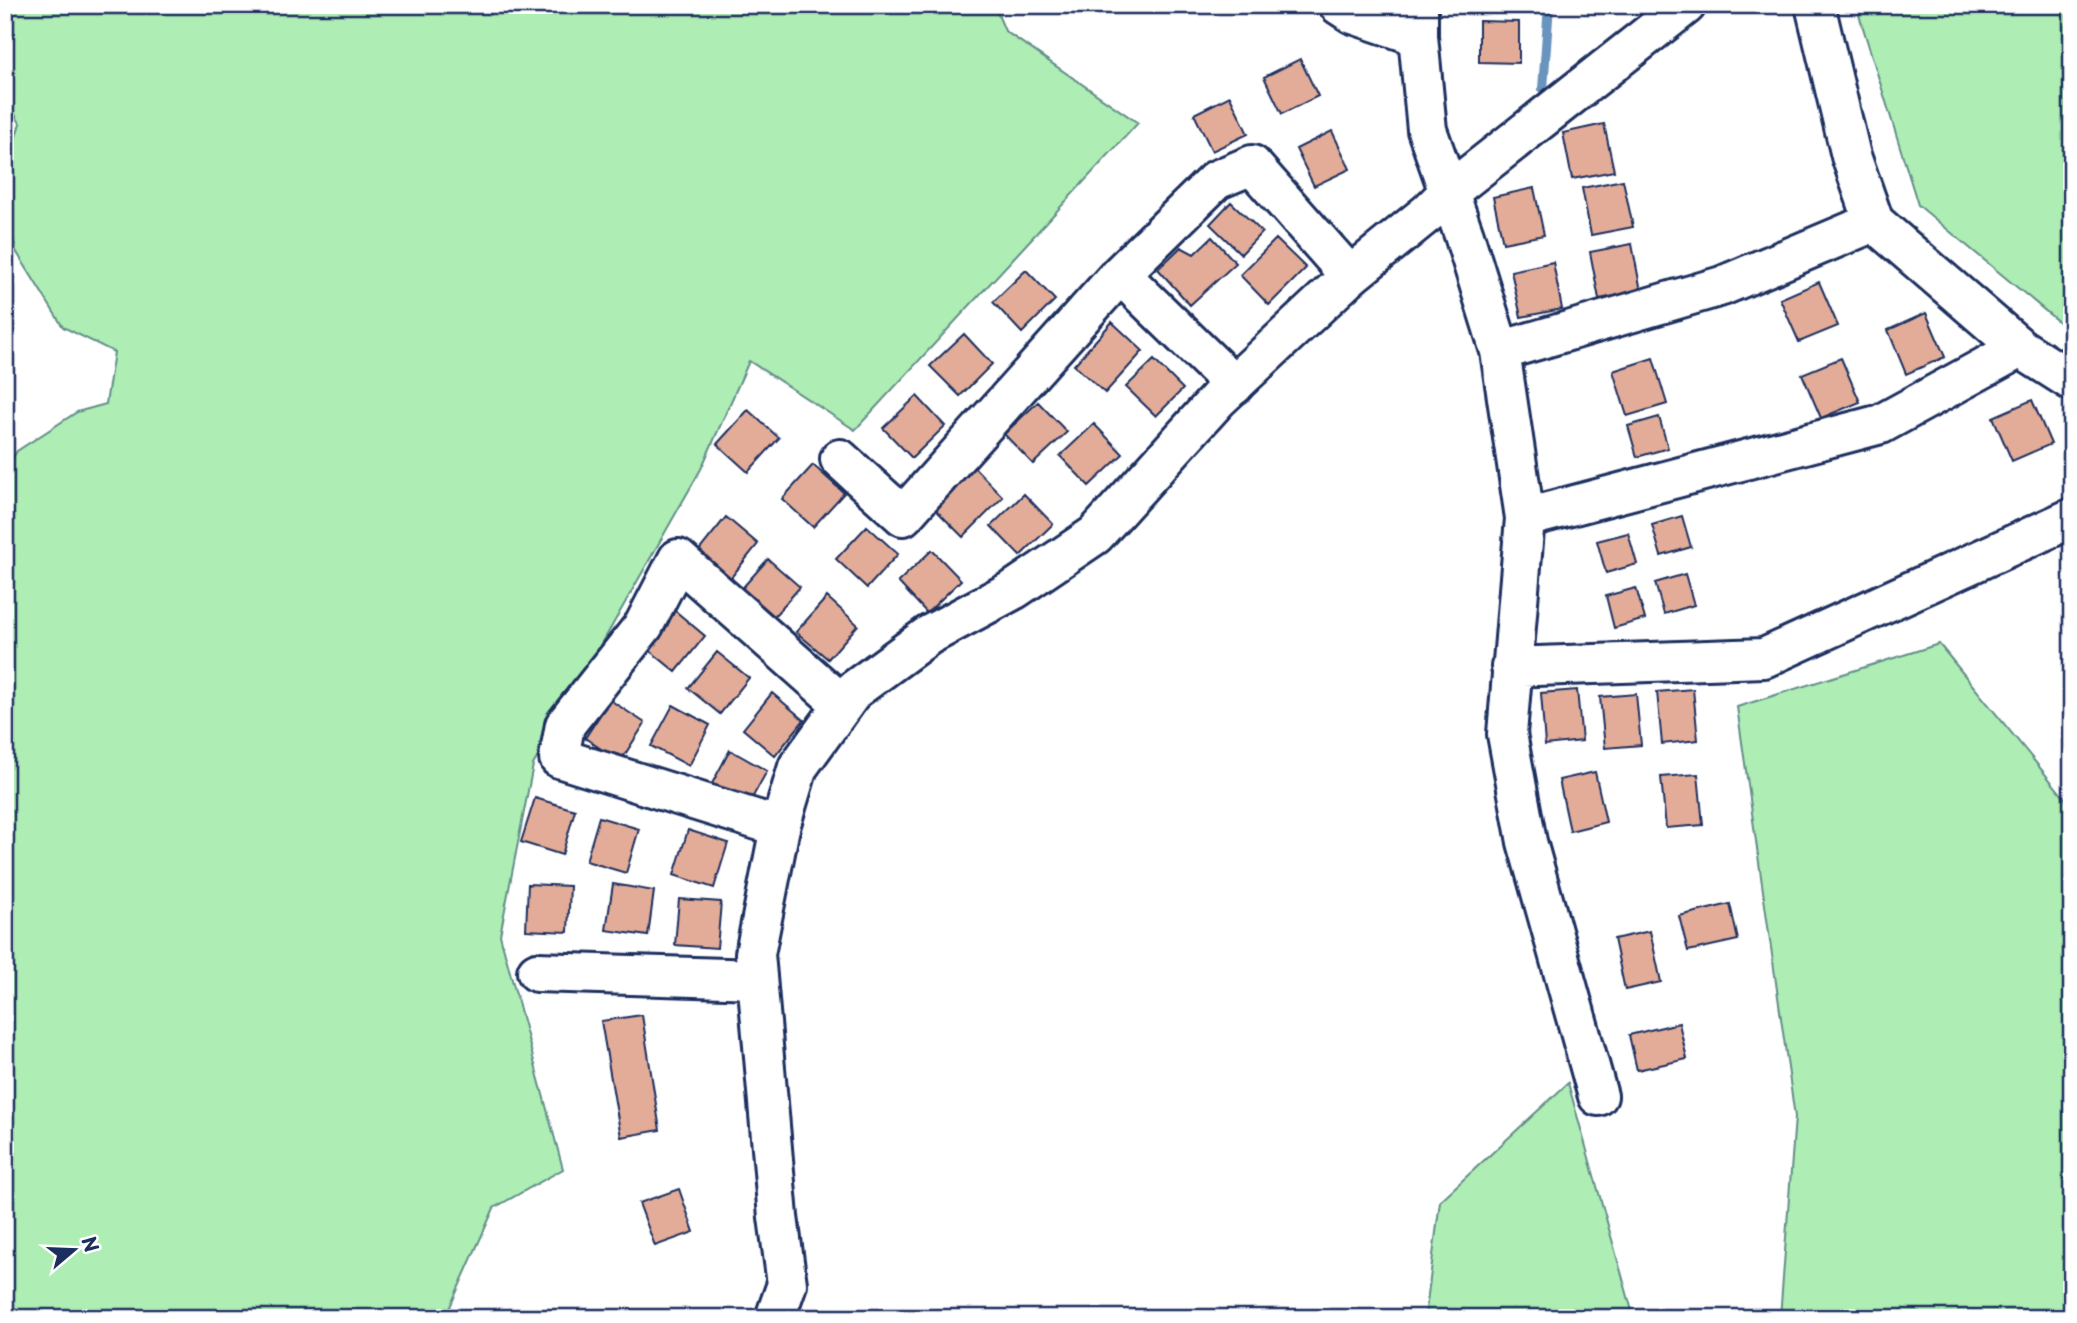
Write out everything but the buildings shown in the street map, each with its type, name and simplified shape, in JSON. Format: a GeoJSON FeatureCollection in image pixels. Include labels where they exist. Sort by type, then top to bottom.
{"type":"FeatureCollection","features":[{"type":"Feature","properties":{"kind":"street"},"geometry":{"type":"LineString","coordinates":[[1339,5],[1353,14],[1418,20],[1427,130],[1500,351],[1525,518],[1507,734],[1527,842],[1598,1096]]}},
{"type":"Feature","properties":{"kind":"street"},"geometry":{"type":"LineString","coordinates":[[775,1318],[787,1284],[778,1217],[755,954],[780,827],[797,766],[854,690],[929,635],[1015,589],[1095,535],[1234,385],[1350,276],[1429,212],[1449,192],[1686,5]]}},
{"type":"Feature","properties":{"kind":"street"},"geometry":{"type":"LineString","coordinates":[[1815,5],[1851,156],[1874,222],[2020,348],[2072,381]]}},
{"type":"Feature","properties":{"kind":"street"},"geometry":{"type":"LineString","coordinates":[[839,459],[903,516],[1120,274],[1216,180],[1252,165],[1350,276]]}},
{"type":"Feature","properties":{"kind":"street"},"geometry":{"type":"LineString","coordinates":[[1500,351],[1722,286],[1874,222]]}},
{"type":"Feature","properties":{"kind":"street"},"geometry":{"type":"LineString","coordinates":[[1120,274],[1234,385]]}},
{"type":"Feature","properties":{"kind":"street"},"geometry":{"type":"LineString","coordinates":[[1525,518],[1881,424],[2020,348]]}},
{"type":"Feature","properties":{"kind":"street"},"geometry":{"type":"LineString","coordinates":[[1511,667],[1764,658],[2072,518]]}},
{"type":"Feature","properties":{"kind":"street"},"geometry":{"type":"LineString","coordinates":[[780,827],[559,758],[565,725],[644,625],[678,559],[843,705]]}},
{"type":"Feature","properties":{"kind":"street"},"geometry":{"type":"LineString","coordinates":[[537,972],[757,979]]}},
{"type":"Feature","properties":{"kind":"green space"},"geometry":{"type":"Polygon","coordinates":[[[5,5],[994,5],[1005,31],[1138,123],[855,430],[749,361],[701,469],[533,765],[500,935],[563,1169],[494,1208],[445,1318],[5,1318],[5,470],[17,451],[77,412],[106,404],[114,352],[63,327],[16,251],[5,202],[5,172],[20,123],[5,97],[5,5]]]}},
{"type":"Feature","properties":{"kind":"green space"},"geometry":{"type":"Polygon","coordinates":[[[1856,5],[2072,5],[2072,333],[1918,205],[1856,5]]]}},
{"type":"Feature","properties":{"kind":"green space"},"geometry":{"type":"Polygon","coordinates":[[[1939,644],[2072,807],[2072,1318],[1780,1318],[1795,1117],[1737,707],[1939,644]]]}},
{"type":"Feature","properties":{"kind":"green space"},"geometry":{"type":"Polygon","coordinates":[[[1568,1083],[1634,1318],[1425,1318],[1440,1201],[1568,1083]]]}},
{"type":"Feature","properties":{"kind":"waterway"},"geometry":{"type":"LineString","coordinates":[[1543,89],[1549,5]]}}]}
